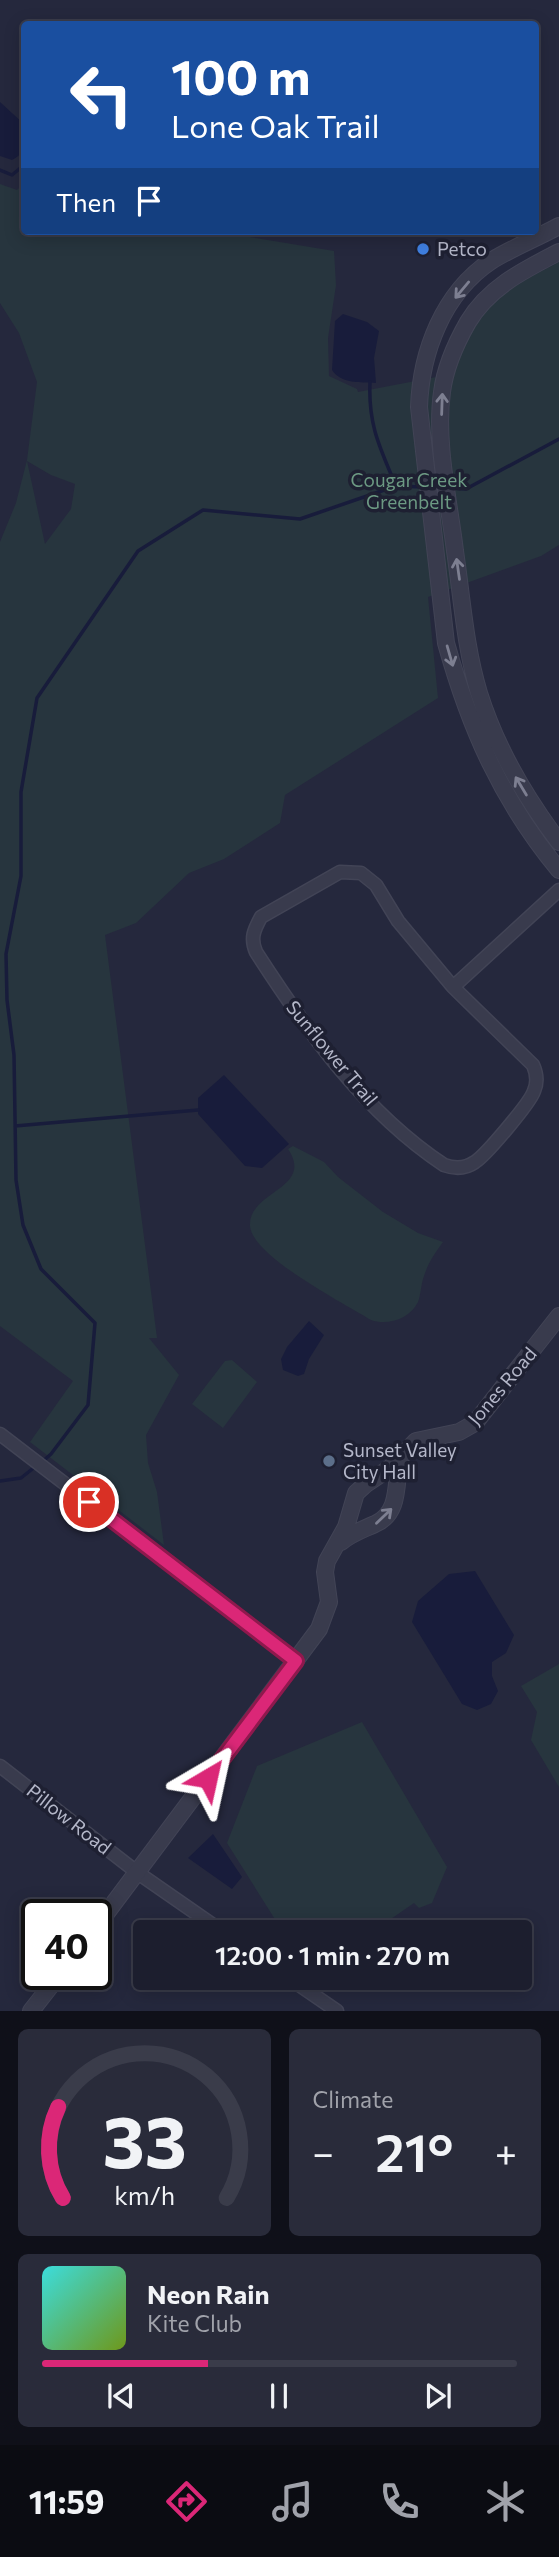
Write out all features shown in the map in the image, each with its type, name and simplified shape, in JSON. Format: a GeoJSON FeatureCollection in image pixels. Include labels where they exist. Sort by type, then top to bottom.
{"type":"FeatureCollection","features":[{"type":"Feature","properties":{"kind":"street"},"geometry":{"type":"LineString","coordinates":[[559,226],[491,261],[461,290],[436,328],[419,391],[446,643],[470,720],[511,805],[559,870]]}},
{"type":"Feature","properties":{"kind":"street"},"geometry":{"type":"LineString","coordinates":[[559,251],[511,277],[488,296],[469,321],[449,363],[442,391],[441,432],[468,645],[478,692],[519,784],[559,842]]}},
{"type":"Feature","properties":{"kind":"street","name":"Sunflower Trail"},"geometry":{"type":"LineString","coordinates":[[340,872],[361,873],[376,886],[398,921],[453,987],[496,1031],[529,1059],[536,1072],[537,1081],[532,1097],[481,1157],[461,1168],[444,1164],[403,1132],[369,1101],[335,1063],[300,1020],[256,952],[252,943],[254,929],[261,917],[277,906],[330,877],[340,872]]}},
{"type":"Feature","properties":{"kind":"street"},"geometry":{"type":"LineString","coordinates":[[453,987],[559,890]]}},
{"type":"Feature","properties":{"kind":"street","name":"Jones Road"},"geometry":{"type":"LineString","coordinates":[[112,1906],[319,1629],[329,1602],[325,1572],[327,1561],[349,1519],[356,1493],[400,1459],[416,1441],[459,1432],[475,1423],[559,1316]]}},
{"type":"Feature","properties":{"kind":"street"},"geometry":{"type":"LineString","coordinates":[[0,1434],[296,1661]]}},
{"type":"Feature","properties":{"kind":"street"},"geometry":{"type":"LineString","coordinates":[[333,1548],[349,1535],[381,1521],[390,1512],[395,1499],[400,1459]]}},
{"type":"Feature","properties":{"kind":"street","name":"Pillow Road"},"geometry":{"type":"LineString","coordinates":[[0,1766],[138,1873],[206,1920]]}},
{"type":"Feature","properties":{"kind":"street"},"geometry":{"type":"LineString","coordinates":[[31,2011],[47,1990]]}},
{"type":"Feature","properties":{"kind":"street"},"geometry":{"type":"LineString","coordinates":[[306,1990],[337,2011]]}},
{"type":"Feature","properties":{"kind":"green space","name":"Cougar Creek Greenbelt"},"geometry":{"type":"Polygon","coordinates":[[[0,184],[17,190],[21,186],[21,235],[237,235],[334,251],[336,285],[328,338],[329,376],[357,389],[358,392],[452,374],[468,333],[485,310],[508,291],[559,262],[559,545],[541,556],[428,597],[438,698],[285,795],[280,823],[224,859],[189,873],[136,923],[105,935],[157,1338],[149,1338],[179,1375],[146,1435],[148,1463],[157,1492],[164,1545],[30,1442],[73,1381],[0,1326],[0,542],[16,503],[27,460],[37,382],[19,333],[0,303],[0,184]],[[27,461],[45,544],[71,509],[75,484],[51,475],[27,461]]]}},
{"type":"Feature","properties":{"kind":"green space"},"geometry":{"type":"Polygon","coordinates":[[[293,1146],[324,1162],[338,1177],[383,1212],[418,1233],[443,1242],[432,1258],[423,1279],[418,1302],[410,1313],[398,1320],[371,1320],[282,1265],[255,1238],[250,1226],[252,1214],[287,1182],[293,1173],[294,1162],[288,1149],[293,1146]]]}},
{"type":"Feature","properties":{"kind":"green space"},"geometry":{"type":"Polygon","coordinates":[[[232,1360],[257,1382],[223,1428],[192,1404],[225,1361],[232,1360]]]}},
{"type":"Feature","properties":{"kind":"green space"},"geometry":{"type":"Polygon","coordinates":[[[559,1664],[559,1787],[531,1740],[537,1712],[521,1686],[559,1664]]]}},
{"type":"Feature","properties":{"kind":"green space"},"geometry":{"type":"Polygon","coordinates":[[[362,1722],[447,1867],[432,1903],[419,1908],[414,1903],[389,1920],[275,1920],[227,1843],[257,1766],[362,1722]]]}},
{"type":"Feature","properties":{"kind":"water"},"geometry":{"type":"Polygon","coordinates":[[[0,102],[21,121],[21,153],[12,160],[0,156],[0,102]]]}},
{"type":"Feature","properties":{"kind":"water"},"geometry":{"type":"Polygon","coordinates":[[[343,314],[367,322],[379,331],[374,358],[376,383],[346,380],[332,370],[335,321],[343,314]]]}},
{"type":"Feature","properties":{"kind":"water"},"geometry":{"type":"Polygon","coordinates":[[[224,1075],[289,1144],[262,1168],[245,1166],[198,1114],[198,1098],[224,1075]]]}},
{"type":"Feature","properties":{"kind":"water"},"geometry":{"type":"Polygon","coordinates":[[[309,1321],[324,1335],[309,1359],[304,1374],[298,1376],[283,1370],[281,1359],[287,1347],[309,1321]]]}},
{"type":"Feature","properties":{"kind":"water"},"geometry":{"type":"Polygon","coordinates":[[[475,1571],[514,1635],[506,1653],[492,1662],[492,1676],[498,1691],[491,1704],[477,1710],[462,1704],[412,1622],[418,1601],[449,1574],[475,1571]]]}},
{"type":"Feature","properties":{"kind":"water"},"geometry":{"type":"Polygon","coordinates":[[[213,1834],[242,1877],[232,1889],[188,1858],[213,1834]]]}},
{"type":"Feature","properties":{"kind":"waterway"},"geometry":{"type":"LineString","coordinates":[[0,170],[12,175],[21,168]]}},
{"type":"Feature","properties":{"kind":"waterway"},"geometry":{"type":"LineString","coordinates":[[370,382],[373,424],[396,486]]}},
{"type":"Feature","properties":{"kind":"waterway"},"geometry":{"type":"LineString","coordinates":[[451,488],[466,489],[559,439]]}},
{"type":"Feature","properties":{"kind":"waterway"},"geometry":{"type":"LineString","coordinates":[[42,1462],[88,1405],[95,1323],[41,1269],[23,1225],[16,1180],[14,1055],[7,1000],[6,954],[21,876],[21,792],[37,698],[138,551],[203,510],[300,519],[396,486],[423,487]]}},
{"type":"Feature","properties":{"kind":"waterway"},"geometry":{"type":"LineString","coordinates":[[15,1126],[198,1110]]}},
{"type":"Feature","properties":{"kind":"waterway"},"geometry":{"type":"LineString","coordinates":[[0,1481],[21,1478],[36,1466]]}},
{"type":"Feature","properties":{"kind":"place","name":"Petco"},"geometry":{"type":"Point","coordinates":[423,249]}},
{"type":"Feature","properties":{"kind":"place","name":"Sunset Valley City Hall"},"geometry":{"type":"Point","coordinates":[329,1461]}},
{"type":"Feature","properties":{"kind":"route"},"geometry":{"type":"LineString","coordinates":[[89,1502],[296,1661],[208,1778]]}}]}
